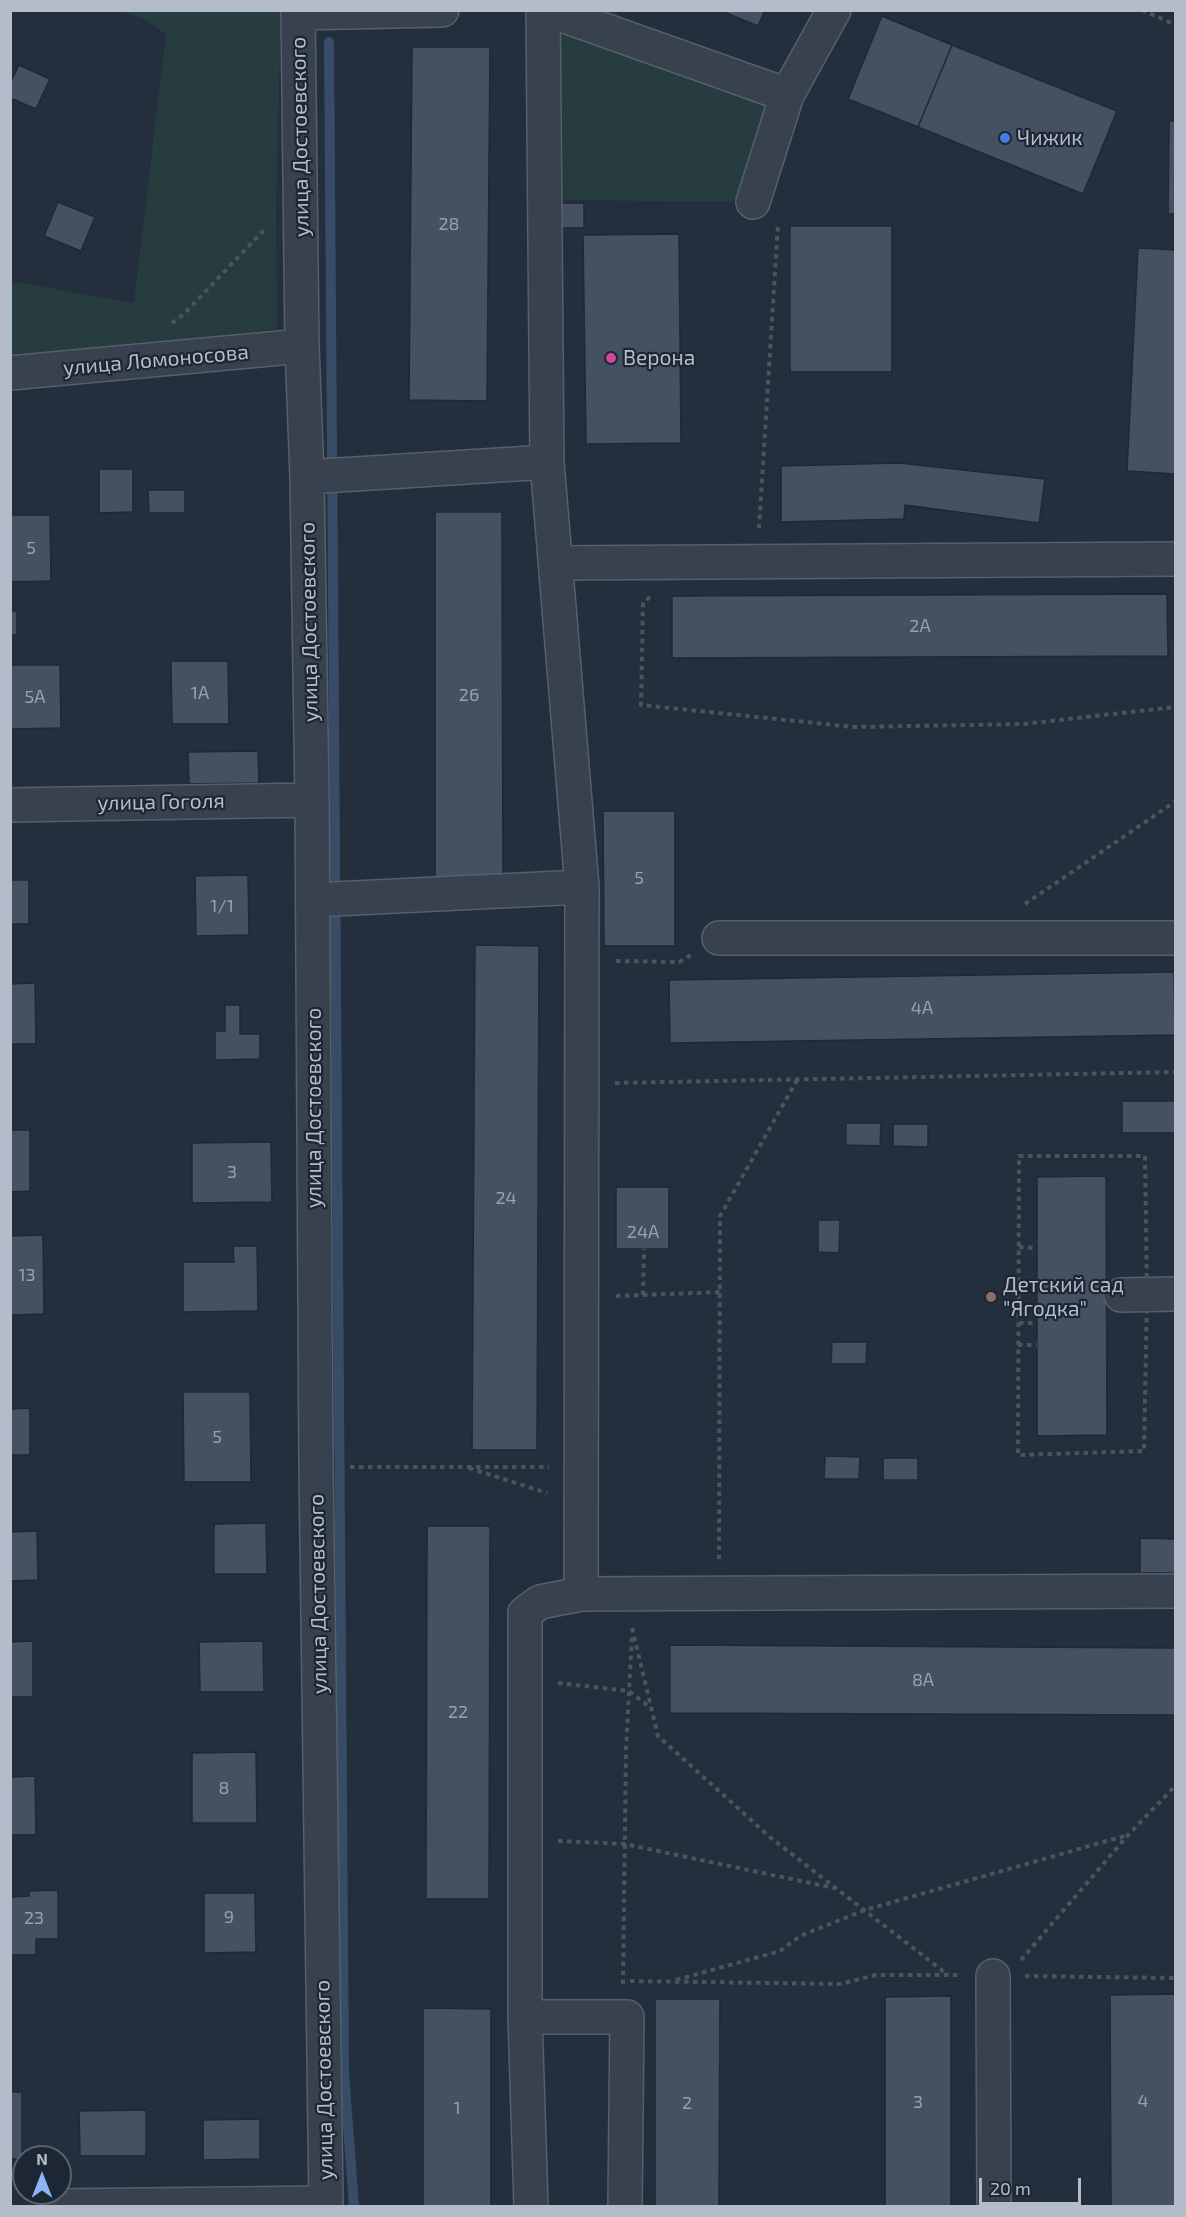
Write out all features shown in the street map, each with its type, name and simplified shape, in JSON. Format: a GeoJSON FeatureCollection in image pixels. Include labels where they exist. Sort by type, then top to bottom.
{"type":"FeatureCollection","features":[{"type":"Feature","properties":{"kind":"street"},"geometry":{"type":"LineString","coordinates":[[298,12],[442,10]]}},
{"type":"Feature","properties":{"kind":"street"},"geometry":{"type":"LineString","coordinates":[[543,10],[547,462],[582,887],[581,1594]]}},
{"type":"Feature","properties":{"kind":"street"},"geometry":{"type":"LineString","coordinates":[[548,10],[787,95]]}},
{"type":"Feature","properties":{"kind":"street"},"geometry":{"type":"LineString","coordinates":[[753,202],[787,95],[834,10]]}},
{"type":"Feature","properties":{"kind":"street","name":"улица Достоевского"},"geometry":{"type":"LineString","coordinates":[[298,12],[302,346],[307,477],[312,800],[316,1467],[326,2205]]}},
{"type":"Feature","properties":{"kind":"street","name":"улица Ломоносова"},"geometry":{"type":"LineString","coordinates":[[10,373],[302,346]]}},
{"type":"Feature","properties":{"kind":"street"},"geometry":{"type":"LineString","coordinates":[[307,477],[547,462]]}},
{"type":"Feature","properties":{"kind":"street"},"geometry":{"type":"LineString","coordinates":[[556,563],[1176,559]]}},
{"type":"Feature","properties":{"kind":"street","name":"улица Гоголя"},"geometry":{"type":"LineString","coordinates":[[10,805],[312,800]]}},
{"type":"Feature","properties":{"kind":"street"},"geometry":{"type":"LineString","coordinates":[[313,900],[582,887]]}},
{"type":"Feature","properties":{"kind":"street"},"geometry":{"type":"LineString","coordinates":[[719,938],[1176,938]]}},
{"type":"Feature","properties":{"kind":"street"},"geometry":{"type":"LineString","coordinates":[[531,2206],[525,2017],[525,1614],[540,1602],[581,1594],[1176,1591]]}},
{"type":"Feature","properties":{"kind":"street"},"geometry":{"type":"LineString","coordinates":[[994,2206],[1000,1976]]}},
{"type":"Feature","properties":{"kind":"street"},"geometry":{"type":"LineString","coordinates":[[525,2017],[627,2017],[625,2206]]}},
{"type":"Feature","properties":{"kind":"street"},"geometry":{"type":"LineString","coordinates":[[56,2206],[326,2205]]}},
{"type":"Feature","properties":{"kind":"path"},"geometry":{"type":"LineString","coordinates":[[1142,10],[1176,25]]}},
{"type":"Feature","properties":{"kind":"path"},"geometry":{"type":"LineString","coordinates":[[753,202],[779,210],[757,562]]}},
{"type":"Feature","properties":{"kind":"path"},"geometry":{"type":"LineString","coordinates":[[165,328],[192,306],[263,233],[267,226]]}},
{"type":"Feature","properties":{"kind":"path"},"geometry":{"type":"LineString","coordinates":[[651,597],[643,603],[641,705],[854,727],[1024,724],[1176,707]]}},
{"type":"Feature","properties":{"kind":"path"},"geometry":{"type":"LineString","coordinates":[[1022,906],[1176,801]]}},
{"type":"Feature","properties":{"kind":"path"},"geometry":{"type":"LineString","coordinates":[[582,961],[679,962],[719,938]]}},
{"type":"Feature","properties":{"kind":"path"},"geometry":{"type":"LineString","coordinates":[[582,1084],[1176,1072]]}},
{"type":"Feature","properties":{"kind":"path"},"geometry":{"type":"LineString","coordinates":[[719,1593],[720,1216],[797,1079]]}},
{"type":"Feature","properties":{"kind":"path"},"geometry":{"type":"LineString","coordinates":[[1019,1156],[1146,1156],[1148,1295],[1144,1451],[1018,1455],[1019,1156]]}},
{"type":"Feature","properties":{"kind":"path"},"geometry":{"type":"LineString","coordinates":[[1019,1247],[1037,1248]]}},
{"type":"Feature","properties":{"kind":"path"},"geometry":{"type":"LineString","coordinates":[[643,1295],[644,1249]]}},
{"type":"Feature","properties":{"kind":"path"},"geometry":{"type":"LineString","coordinates":[[581,1297],[720,1292]]}},
{"type":"Feature","properties":{"kind":"path"},"geometry":{"type":"LineString","coordinates":[[1019,1323],[1037,1323]]}},
{"type":"Feature","properties":{"kind":"path"},"geometry":{"type":"LineString","coordinates":[[1018,1345],[1037,1345]]}},
{"type":"Feature","properties":{"kind":"path"},"geometry":{"type":"LineString","coordinates":[[352,1467],[581,1467]]}},
{"type":"Feature","properties":{"kind":"path"},"geometry":{"type":"LineString","coordinates":[[465,1467],[581,1504]]}},
{"type":"Feature","properties":{"kind":"path"},"geometry":{"type":"LineString","coordinates":[[625,1593],[658,1736],[771,1838],[949,1975]]}},
{"type":"Feature","properties":{"kind":"path"},"geometry":{"type":"LineString","coordinates":[[627,2017],[623,1981],[632,1628]]}},
{"type":"Feature","properties":{"kind":"path"},"geometry":{"type":"LineString","coordinates":[[525,1680],[629,1691],[652,1709]]}},
{"type":"Feature","properties":{"kind":"path"},"geometry":{"type":"LineString","coordinates":[[1000,1976],[1176,1785]]}},
{"type":"Feature","properties":{"kind":"path"},"geometry":{"type":"LineString","coordinates":[[671,1981],[780,1951],[800,1936],[865,1910],[1128,1835]]}},
{"type":"Feature","properties":{"kind":"path"},"geometry":{"type":"LineString","coordinates":[[525,1840],[625,1844],[837,1888]]}},
{"type":"Feature","properties":{"kind":"path"},"geometry":{"type":"LineString","coordinates":[[612,1981],[840,1984],[876,1975],[1176,1978]]}},
{"type":"Feature","properties":{"kind":"green space"},"geometry":{"type":"Polygon","coordinates":[[[118,11],[281,11],[276,211],[277,329],[11,362],[10,281],[134,303],[166,34],[143,18],[118,11]]]}},
{"type":"Feature","properties":{"kind":"green space"},"geometry":{"type":"Polygon","coordinates":[[[548,11],[787,95],[753,202],[545,200],[548,11]]]}},
{"type":"Feature","properties":{"kind":"building"},"geometry":{"type":"Polygon","coordinates":[[[719,10],[765,10],[758,26],[719,10]]]}},
{"type":"Feature","properties":{"kind":"building"},"geometry":{"type":"Polygon","coordinates":[[[882,16],[952,45],[918,127],[848,99],[882,16]]]}},
{"type":"Feature","properties":{"kind":"building"},"geometry":{"type":"Polygon","coordinates":[[[952,45],[1117,111],[1083,194],[918,127],[952,45]]]}},
{"type":"Feature","properties":{"kind":"building"},"geometry":{"type":"Polygon","coordinates":[[[412,47],[490,47],[487,401],[409,400],[412,47]]]}},
{"type":"Feature","properties":{"kind":"building"},"geometry":{"type":"Polygon","coordinates":[[[19,65],[50,79],[36,109],[10,98],[10,83],[19,65]]]}},
{"type":"Feature","properties":{"kind":"building"},"geometry":{"type":"Polygon","coordinates":[[[1169,121],[1176,121],[1176,214],[1168,214],[1169,121]]]}},
{"type":"Feature","properties":{"kind":"building"},"geometry":{"type":"Polygon","coordinates":[[[58,202],[95,217],[81,251],[44,236],[58,202]]]}},
{"type":"Feature","properties":{"kind":"building"},"geometry":{"type":"Polygon","coordinates":[[[551,203],[584,203],[584,228],[551,228],[551,203]]]}},
{"type":"Feature","properties":{"kind":"building"},"geometry":{"type":"Polygon","coordinates":[[[790,226],[892,226],[892,372],[790,372],[790,226]]]}},
{"type":"Feature","properties":{"kind":"building"},"geometry":{"type":"Polygon","coordinates":[[[679,234],[681,443],[586,444],[583,235],[679,234]]]}},
{"type":"Feature","properties":{"kind":"building"},"geometry":{"type":"Polygon","coordinates":[[[1138,248],[1176,250],[1176,474],[1127,471],[1138,248]]]}},
{"type":"Feature","properties":{"kind":"building"},"geometry":{"type":"Polygon","coordinates":[[[899,463],[1045,479],[1039,523],[905,505],[904,519],[781,522],[781,466],[899,463]]]}},
{"type":"Feature","properties":{"kind":"building"},"geometry":{"type":"Polygon","coordinates":[[[99,469],[133,469],[133,512],[99,513],[99,469]]]}},
{"type":"Feature","properties":{"kind":"building"},"geometry":{"type":"Polygon","coordinates":[[[148,490],[185,490],[185,513],[149,513],[148,490]]]}},
{"type":"Feature","properties":{"kind":"building"},"geometry":{"type":"Polygon","coordinates":[[[435,512],[502,512],[503,879],[435,879],[435,512]]]}},
{"type":"Feature","properties":{"kind":"building"},"geometry":{"type":"Polygon","coordinates":[[[10,515],[50,515],[51,581],[10,582],[10,515]]]}},
{"type":"Feature","properties":{"kind":"building"},"geometry":{"type":"Polygon","coordinates":[[[1167,594],[1168,656],[672,658],[672,596],[1167,594]]]}},
{"type":"Feature","properties":{"kind":"building"},"geometry":{"type":"Polygon","coordinates":[[[10,611],[17,611],[17,635],[10,635],[10,611]]]}},
{"type":"Feature","properties":{"kind":"building"},"geometry":{"type":"Polygon","coordinates":[[[171,661],[228,661],[229,724],[172,724],[171,661]]]}},
{"type":"Feature","properties":{"kind":"building"},"geometry":{"type":"Polygon","coordinates":[[[10,665],[60,665],[61,728],[10,729],[10,665]]]}},
{"type":"Feature","properties":{"kind":"building"},"geometry":{"type":"Polygon","coordinates":[[[258,751],[259,783],[189,784],[188,752],[258,751]]]}},
{"type":"Feature","properties":{"kind":"building"},"geometry":{"type":"Polygon","coordinates":[[[603,811],[675,811],[675,946],[604,946],[603,811]]]}},
{"type":"Feature","properties":{"kind":"building"},"geometry":{"type":"Polygon","coordinates":[[[248,875],[249,935],[196,936],[195,876],[248,875]]]}},
{"type":"Feature","properties":{"kind":"building"},"geometry":{"type":"Polygon","coordinates":[[[10,880],[29,880],[29,924],[10,924],[10,880]]]}},
{"type":"Feature","properties":{"kind":"building"},"geometry":{"type":"Polygon","coordinates":[[[475,945],[539,946],[537,1450],[472,1450],[475,945]]]}},
{"type":"Feature","properties":{"kind":"building"},"geometry":{"type":"Polygon","coordinates":[[[1174,972],[1175,1035],[670,1043],[669,980],[1174,972]]]}},
{"type":"Feature","properties":{"kind":"building"},"geometry":{"type":"Polygon","coordinates":[[[35,983],[36,1044],[10,1044],[10,984],[35,983]]]}},
{"type":"Feature","properties":{"kind":"building"},"geometry":{"type":"Polygon","coordinates":[[[225,1005],[240,1005],[240,1034],[260,1034],[260,1059],[215,1060],[215,1031],[225,1031],[225,1005]]]}},
{"type":"Feature","properties":{"kind":"building"},"geometry":{"type":"Polygon","coordinates":[[[1122,1101],[1176,1101],[1176,1133],[1122,1133],[1122,1101]]]}},
{"type":"Feature","properties":{"kind":"building"},"geometry":{"type":"Polygon","coordinates":[[[846,1123],[881,1123],[880,1146],[846,1145],[846,1123]]]}},
{"type":"Feature","properties":{"kind":"building"},"geometry":{"type":"Polygon","coordinates":[[[893,1124],[928,1124],[928,1147],[893,1146],[893,1124]]]}},
{"type":"Feature","properties":{"kind":"building"},"geometry":{"type":"Polygon","coordinates":[[[10,1130],[30,1130],[30,1191],[10,1192],[10,1130]]]}},
{"type":"Feature","properties":{"kind":"building"},"geometry":{"type":"Polygon","coordinates":[[[271,1142],[272,1202],[192,1203],[192,1143],[271,1142]]]}},
{"type":"Feature","properties":{"kind":"building"},"geometry":{"type":"Polygon","coordinates":[[[1106,1176],[1107,1435],[1037,1436],[1037,1177],[1106,1176]]]}},
{"type":"Feature","properties":{"kind":"building"},"geometry":{"type":"Polygon","coordinates":[[[616,1187],[669,1187],[669,1249],[616,1249],[616,1187]]]}},
{"type":"Feature","properties":{"kind":"building"},"geometry":{"type":"Polygon","coordinates":[[[818,1220],[840,1220],[839,1253],[818,1252],[818,1220]]]}},
{"type":"Feature","properties":{"kind":"building"},"geometry":{"type":"Polygon","coordinates":[[[43,1235],[44,1314],[10,1315],[10,1236],[43,1235]]]}},
{"type":"Feature","properties":{"kind":"building"},"geometry":{"type":"Polygon","coordinates":[[[233,1246],[257,1246],[258,1311],[183,1312],[183,1262],[234,1262],[233,1246]]]}},
{"type":"Feature","properties":{"kind":"building"},"geometry":{"type":"Polygon","coordinates":[[[832,1342],[867,1342],[866,1364],[831,1364],[832,1342]]]}},
{"type":"Feature","properties":{"kind":"building"},"geometry":{"type":"Polygon","coordinates":[[[183,1392],[250,1392],[251,1482],[184,1482],[183,1392]]]}},
{"type":"Feature","properties":{"kind":"building"},"geometry":{"type":"Polygon","coordinates":[[[30,1408],[30,1455],[10,1455],[10,1409],[30,1408]]]}},
{"type":"Feature","properties":{"kind":"building"},"geometry":{"type":"Polygon","coordinates":[[[825,1456],[860,1457],[859,1479],[824,1479],[825,1456]]]}},
{"type":"Feature","properties":{"kind":"building"},"geometry":{"type":"Polygon","coordinates":[[[883,1458],[918,1458],[918,1480],[883,1480],[883,1458]]]}},
{"type":"Feature","properties":{"kind":"building"},"geometry":{"type":"Polygon","coordinates":[[[266,1523],[267,1574],[214,1574],[214,1524],[266,1523]]]}},
{"type":"Feature","properties":{"kind":"building"},"geometry":{"type":"Polygon","coordinates":[[[427,1526],[490,1526],[489,1899],[426,1899],[427,1526]]]}},
{"type":"Feature","properties":{"kind":"building"},"geometry":{"type":"Polygon","coordinates":[[[37,1531],[38,1580],[10,1581],[10,1532],[37,1531]]]}},
{"type":"Feature","properties":{"kind":"building"},"geometry":{"type":"Polygon","coordinates":[[[1140,1538],[1176,1539],[1176,1573],[1140,1573],[1140,1538]]]}},
{"type":"Feature","properties":{"kind":"building"},"geometry":{"type":"Polygon","coordinates":[[[33,1641],[33,1697],[10,1697],[10,1642],[33,1641]]]}},
{"type":"Feature","properties":{"kind":"building"},"geometry":{"type":"Polygon","coordinates":[[[263,1641],[264,1692],[200,1692],[199,1642],[263,1641]]]}},
{"type":"Feature","properties":{"kind":"building"},"geometry":{"type":"Polygon","coordinates":[[[670,1645],[1176,1648],[1176,1715],[670,1713],[670,1645]]]}},
{"type":"Feature","properties":{"kind":"building"},"geometry":{"type":"Polygon","coordinates":[[[256,1752],[257,1823],[192,1823],[192,1753],[256,1752]]]}},
{"type":"Feature","properties":{"kind":"building"},"geometry":{"type":"Polygon","coordinates":[[[35,1776],[36,1835],[10,1835],[10,1777],[35,1776]]]}},
{"type":"Feature","properties":{"kind":"building"},"geometry":{"type":"Polygon","coordinates":[[[58,1890],[58,1939],[36,1939],[36,1955],[10,1955],[10,1897],[29,1896],[29,1891],[58,1890]]]}},
{"type":"Feature","properties":{"kind":"building"},"geometry":{"type":"Polygon","coordinates":[[[204,1893],[255,1893],[256,1952],[204,1953],[204,1893]]]}},
{"type":"Feature","properties":{"kind":"building"},"geometry":{"type":"Polygon","coordinates":[[[1176,1994],[1176,2206],[1111,2206],[1110,1995],[1176,1994]]]}},
{"type":"Feature","properties":{"kind":"building"},"geometry":{"type":"Polygon","coordinates":[[[951,1996],[951,2206],[885,2206],[885,1997],[951,1996]]]}},
{"type":"Feature","properties":{"kind":"building"},"geometry":{"type":"Polygon","coordinates":[[[655,1999],[720,1999],[719,2206],[655,2206],[655,1999]]]}},
{"type":"Feature","properties":{"kind":"building"},"geometry":{"type":"Polygon","coordinates":[[[423,2008],[491,2009],[491,2206],[423,2206],[423,2008]]]}},
{"type":"Feature","properties":{"kind":"building"},"geometry":{"type":"Polygon","coordinates":[[[10,2092],[22,2092],[22,2145],[12,2145],[12,2159],[10,2159],[10,2092]]]}},
{"type":"Feature","properties":{"kind":"building"},"geometry":{"type":"Polygon","coordinates":[[[146,2110],[146,2156],[80,2156],[79,2111],[146,2110]]]}},
{"type":"Feature","properties":{"kind":"building"},"geometry":{"type":"Polygon","coordinates":[[[260,2119],[260,2159],[203,2160],[203,2120],[260,2119]]]}},
{"type":"Feature","properties":{"kind":"waterway"},"geometry":{"type":"LineString","coordinates":[[329,42],[344,2072],[354,2206]]}},
{"type":"Feature","properties":{"kind":"place","name":"Чижик"},"geometry":{"type":"Point","coordinates":[1005,138]}},
{"type":"Feature","properties":{"kind":"place","name":"Верона"},"geometry":{"type":"Point","coordinates":[611,358]}},
{"type":"Feature","properties":{"kind":"place","name":"Детский сад \"Ягодка\""},"geometry":{"type":"Point","coordinates":[991,1297]}}]}
